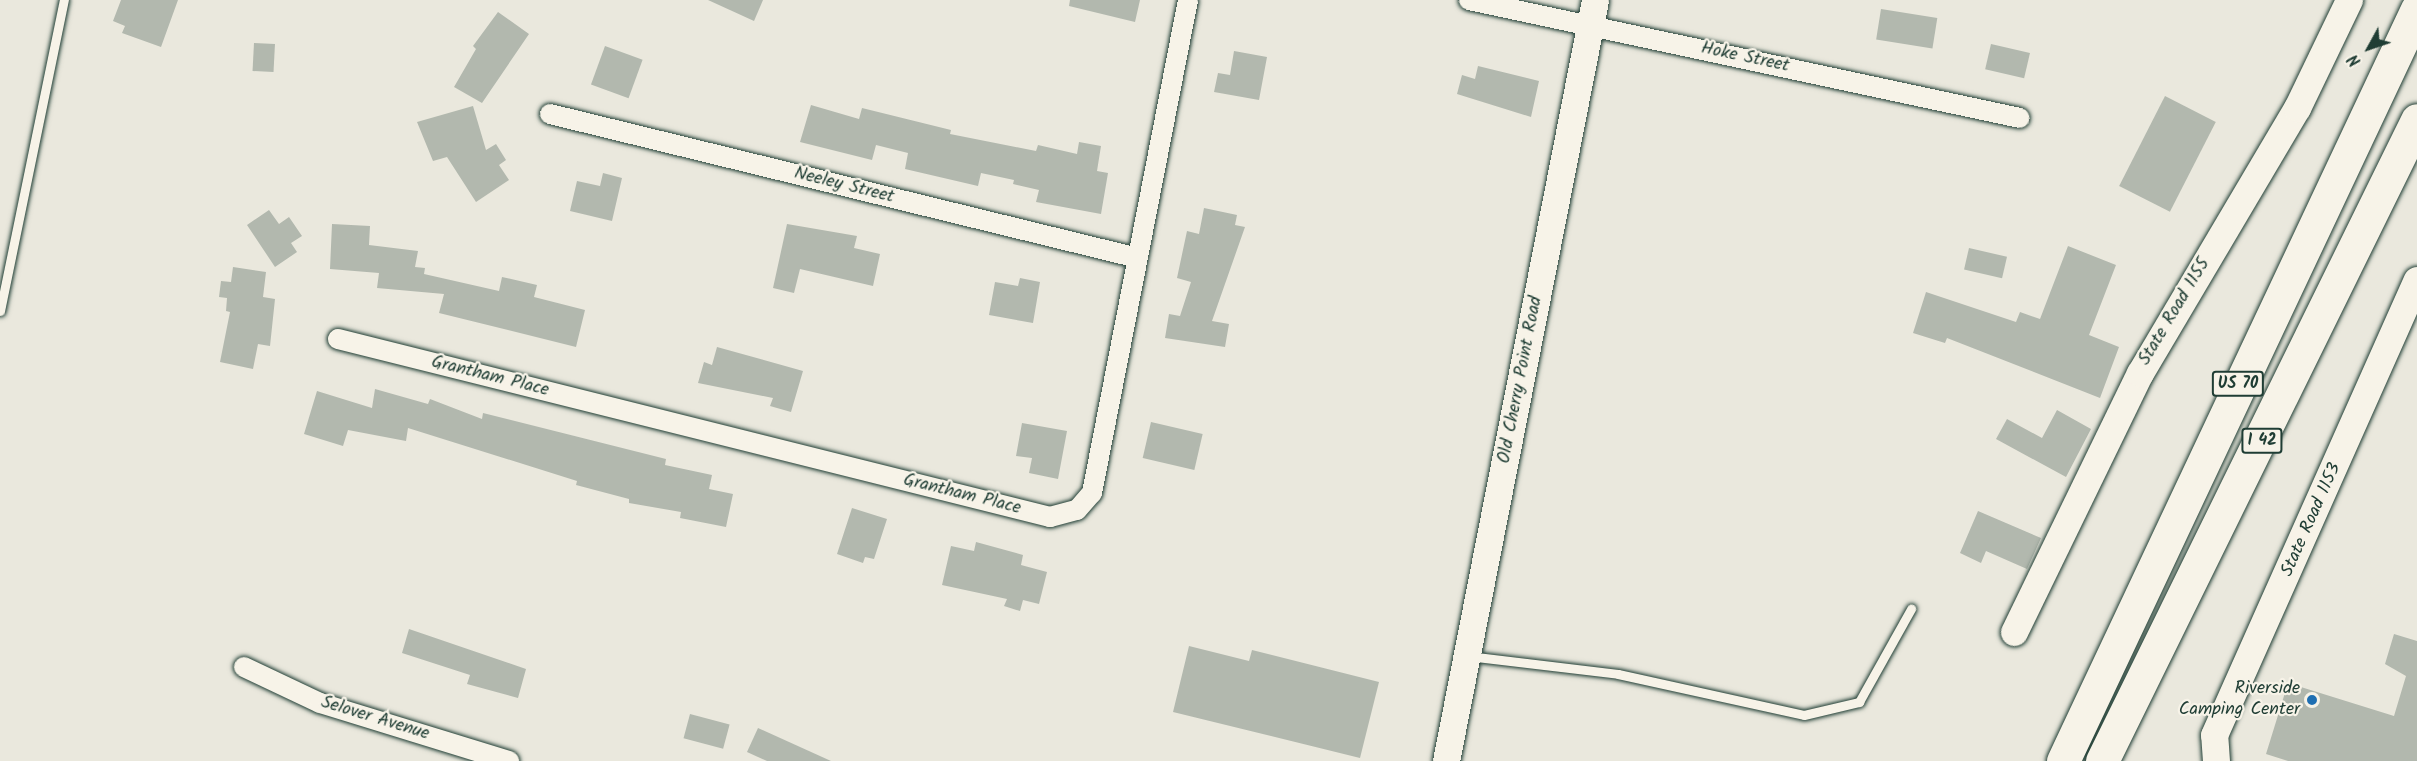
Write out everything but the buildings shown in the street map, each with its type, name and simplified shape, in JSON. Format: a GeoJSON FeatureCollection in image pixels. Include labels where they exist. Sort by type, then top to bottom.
{"type":"FeatureCollection","features":[{"type":"Feature","properties":{"kind":"highway","name":"US 70"},"geometry":{"type":"LineString","coordinates":[[2063,761],[2417,9]]}},
{"type":"Feature","properties":{"kind":"highway","name":"I 42"},"geometry":{"type":"LineString","coordinates":[[2102,761],[2417,120]]}},
{"type":"Feature","properties":{"kind":"street","name":"Grantham Place"},"geometry":{"type":"LineString","coordinates":[[338,339],[1050,517],[1077,510],[1092,493],[1188,0]]}},
{"type":"Feature","properties":{"kind":"street","name":"Hoke Street"},"geometry":{"type":"LineString","coordinates":[[1469,0],[1593,13],[2020,118]]}},
{"type":"Feature","properties":{"kind":"street","name":"State Road 1155"},"geometry":{"type":"LineString","coordinates":[[2014,632],[2140,373],[2297,108],[2349,0]]}},
{"type":"Feature","properties":{"kind":"street","name":"Old Cherry Point Road"},"geometry":{"type":"LineString","coordinates":[[1446,761],[1593,13]]}},
{"type":"Feature","properties":{"kind":"street","name":"Neeley Street"},"geometry":{"type":"LineString","coordinates":[[550,114],[1138,258]]}},
{"type":"Feature","properties":{"kind":"street","name":"State Road 1153"},"geometry":{"type":"LineString","coordinates":[[2216,761],[2214,735],[2417,280]]}},
{"type":"Feature","properties":{"kind":"street","name":"Selover Avenue"},"geometry":{"type":"LineString","coordinates":[[244,667],[320,703],[509,761]]}},
{"type":"Feature","properties":{"kind":"lane"},"geometry":{"type":"LineString","coordinates":[[0,311],[64,0]]}},
{"type":"Feature","properties":{"kind":"lane"},"geometry":{"type":"LineString","coordinates":[[1468,656],[1618,674],[1804,715],[1831,712],[1858,702],[1911,609]]}},
{"type":"Feature","properties":{"kind":"place","name":"Riverside Camping Center"},"geometry":{"type":"Point","coordinates":[2312,700]}}]}
